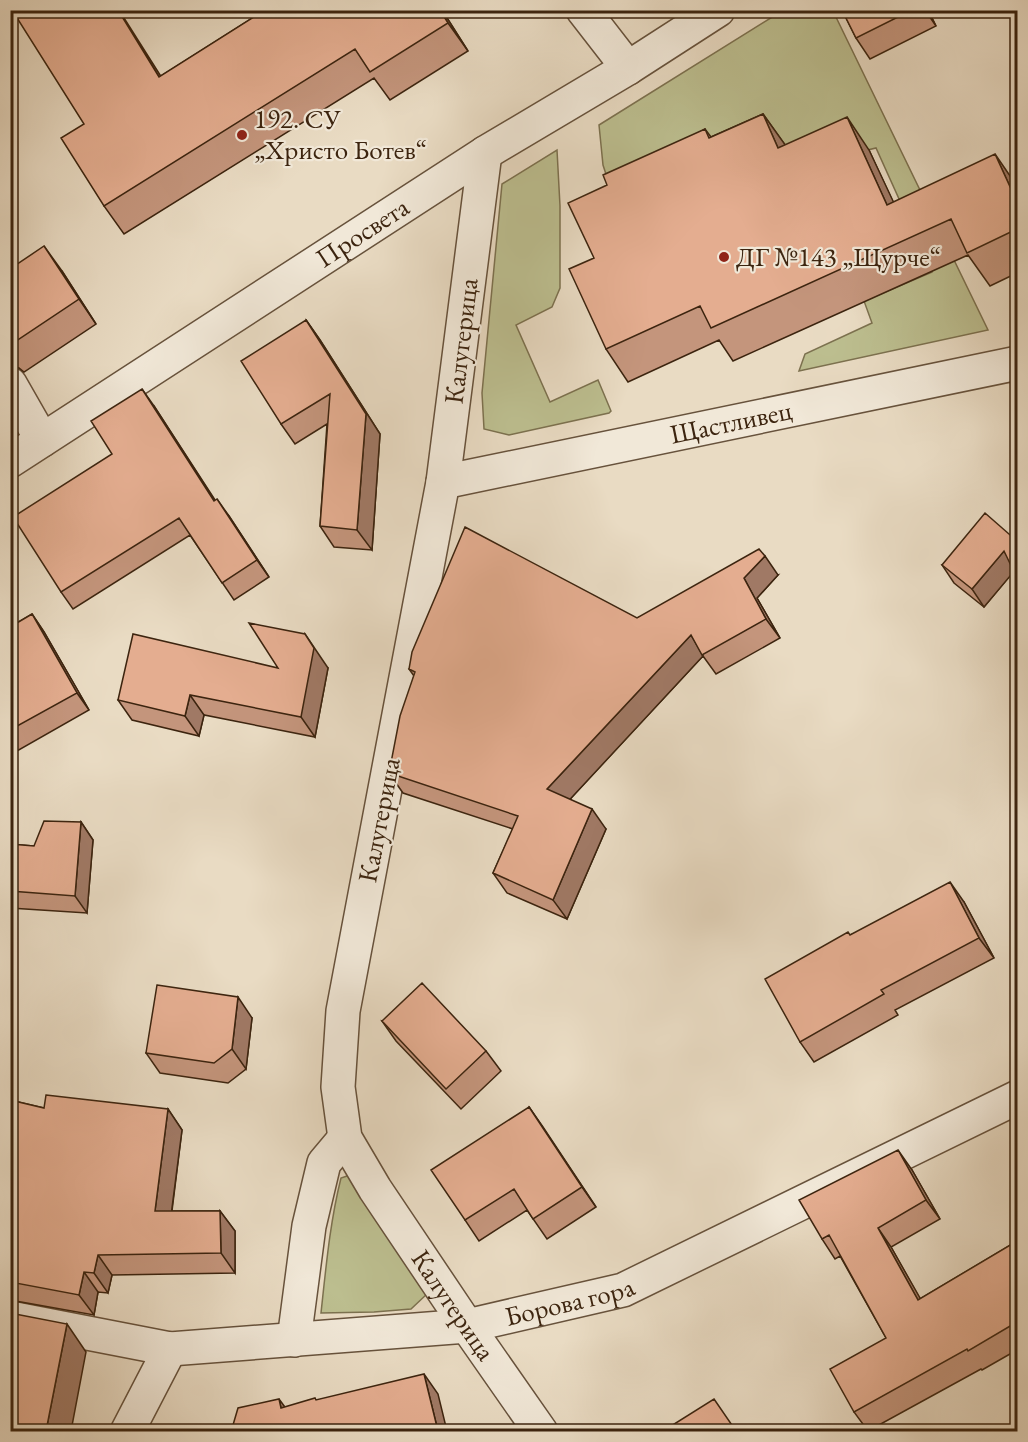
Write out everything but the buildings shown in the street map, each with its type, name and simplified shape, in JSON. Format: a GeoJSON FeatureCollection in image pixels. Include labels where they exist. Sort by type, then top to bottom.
{"type":"FeatureCollection","features":[{"type":"Feature","properties":{"kind":"street"},"geometry":{"type":"LineString","coordinates":[[583,10],[628,68]]}},
{"type":"Feature","properties":{"kind":"street","name":"Просвета"},"geometry":{"type":"LineString","coordinates":[[10,461],[485,153],[628,68],[718,10]]}},
{"type":"Feature","properties":{"kind":"street","name":"Калугерица"},"geometry":{"type":"LineString","coordinates":[[485,153],[443,482],[343,1011],[338,1087],[345,1138],[375,1190],[541,1431]]}},
{"type":"Feature","properties":{"kind":"street","name":"Щастливец"},"geometry":{"type":"LineString","coordinates":[[443,482],[1017,363]]}},
{"type":"Feature","properties":{"kind":"street"},"geometry":{"type":"LineString","coordinates":[[10,384],[42,440]]}},
{"type":"Feature","properties":{"kind":"street","name":"Борова гора"},"geometry":{"type":"LineString","coordinates":[[10,1318],[170,1349],[467,1326],[623,1290],[1017,1097]]}},
{"type":"Feature","properties":{"kind":"street"},"geometry":{"type":"LineString","coordinates":[[294,1340],[309,1226],[324,1163],[345,1138]]}},
{"type":"Feature","properties":{"kind":"street"},"geometry":{"type":"LineString","coordinates":[[127,1431],[170,1349]]}},
{"type":"Feature","properties":{"kind":"green space"},"geometry":{"type":"Polygon","coordinates":[[[782,11],[833,11],[988,330],[799,371],[805,354],[872,323],[864,301],[932,272],[876,148],[618,211],[603,165],[599,125],[782,11]]]}},
{"type":"Feature","properties":{"kind":"green space"},"geometry":{"type":"Polygon","coordinates":[[[557,150],[560,288],[552,307],[516,325],[550,402],[598,380],[611,411],[509,435],[484,429],[482,393],[502,184],[557,150]]]}},
{"type":"Feature","properties":{"kind":"green space"},"geometry":{"type":"Polygon","coordinates":[[[350,1175],[427,1294],[411,1309],[321,1313],[337,1195],[341,1178],[350,1175]]]}},
{"type":"Feature","properties":{"kind":"place","name":"192. СУ „Христо Ботев“"},"geometry":{"type":"Point","coordinates":[242,135]}},
{"type":"Feature","properties":{"kind":"place","name":"ДГ №143 „Щурче“"},"geometry":{"type":"Point","coordinates":[724,257]}}]}
